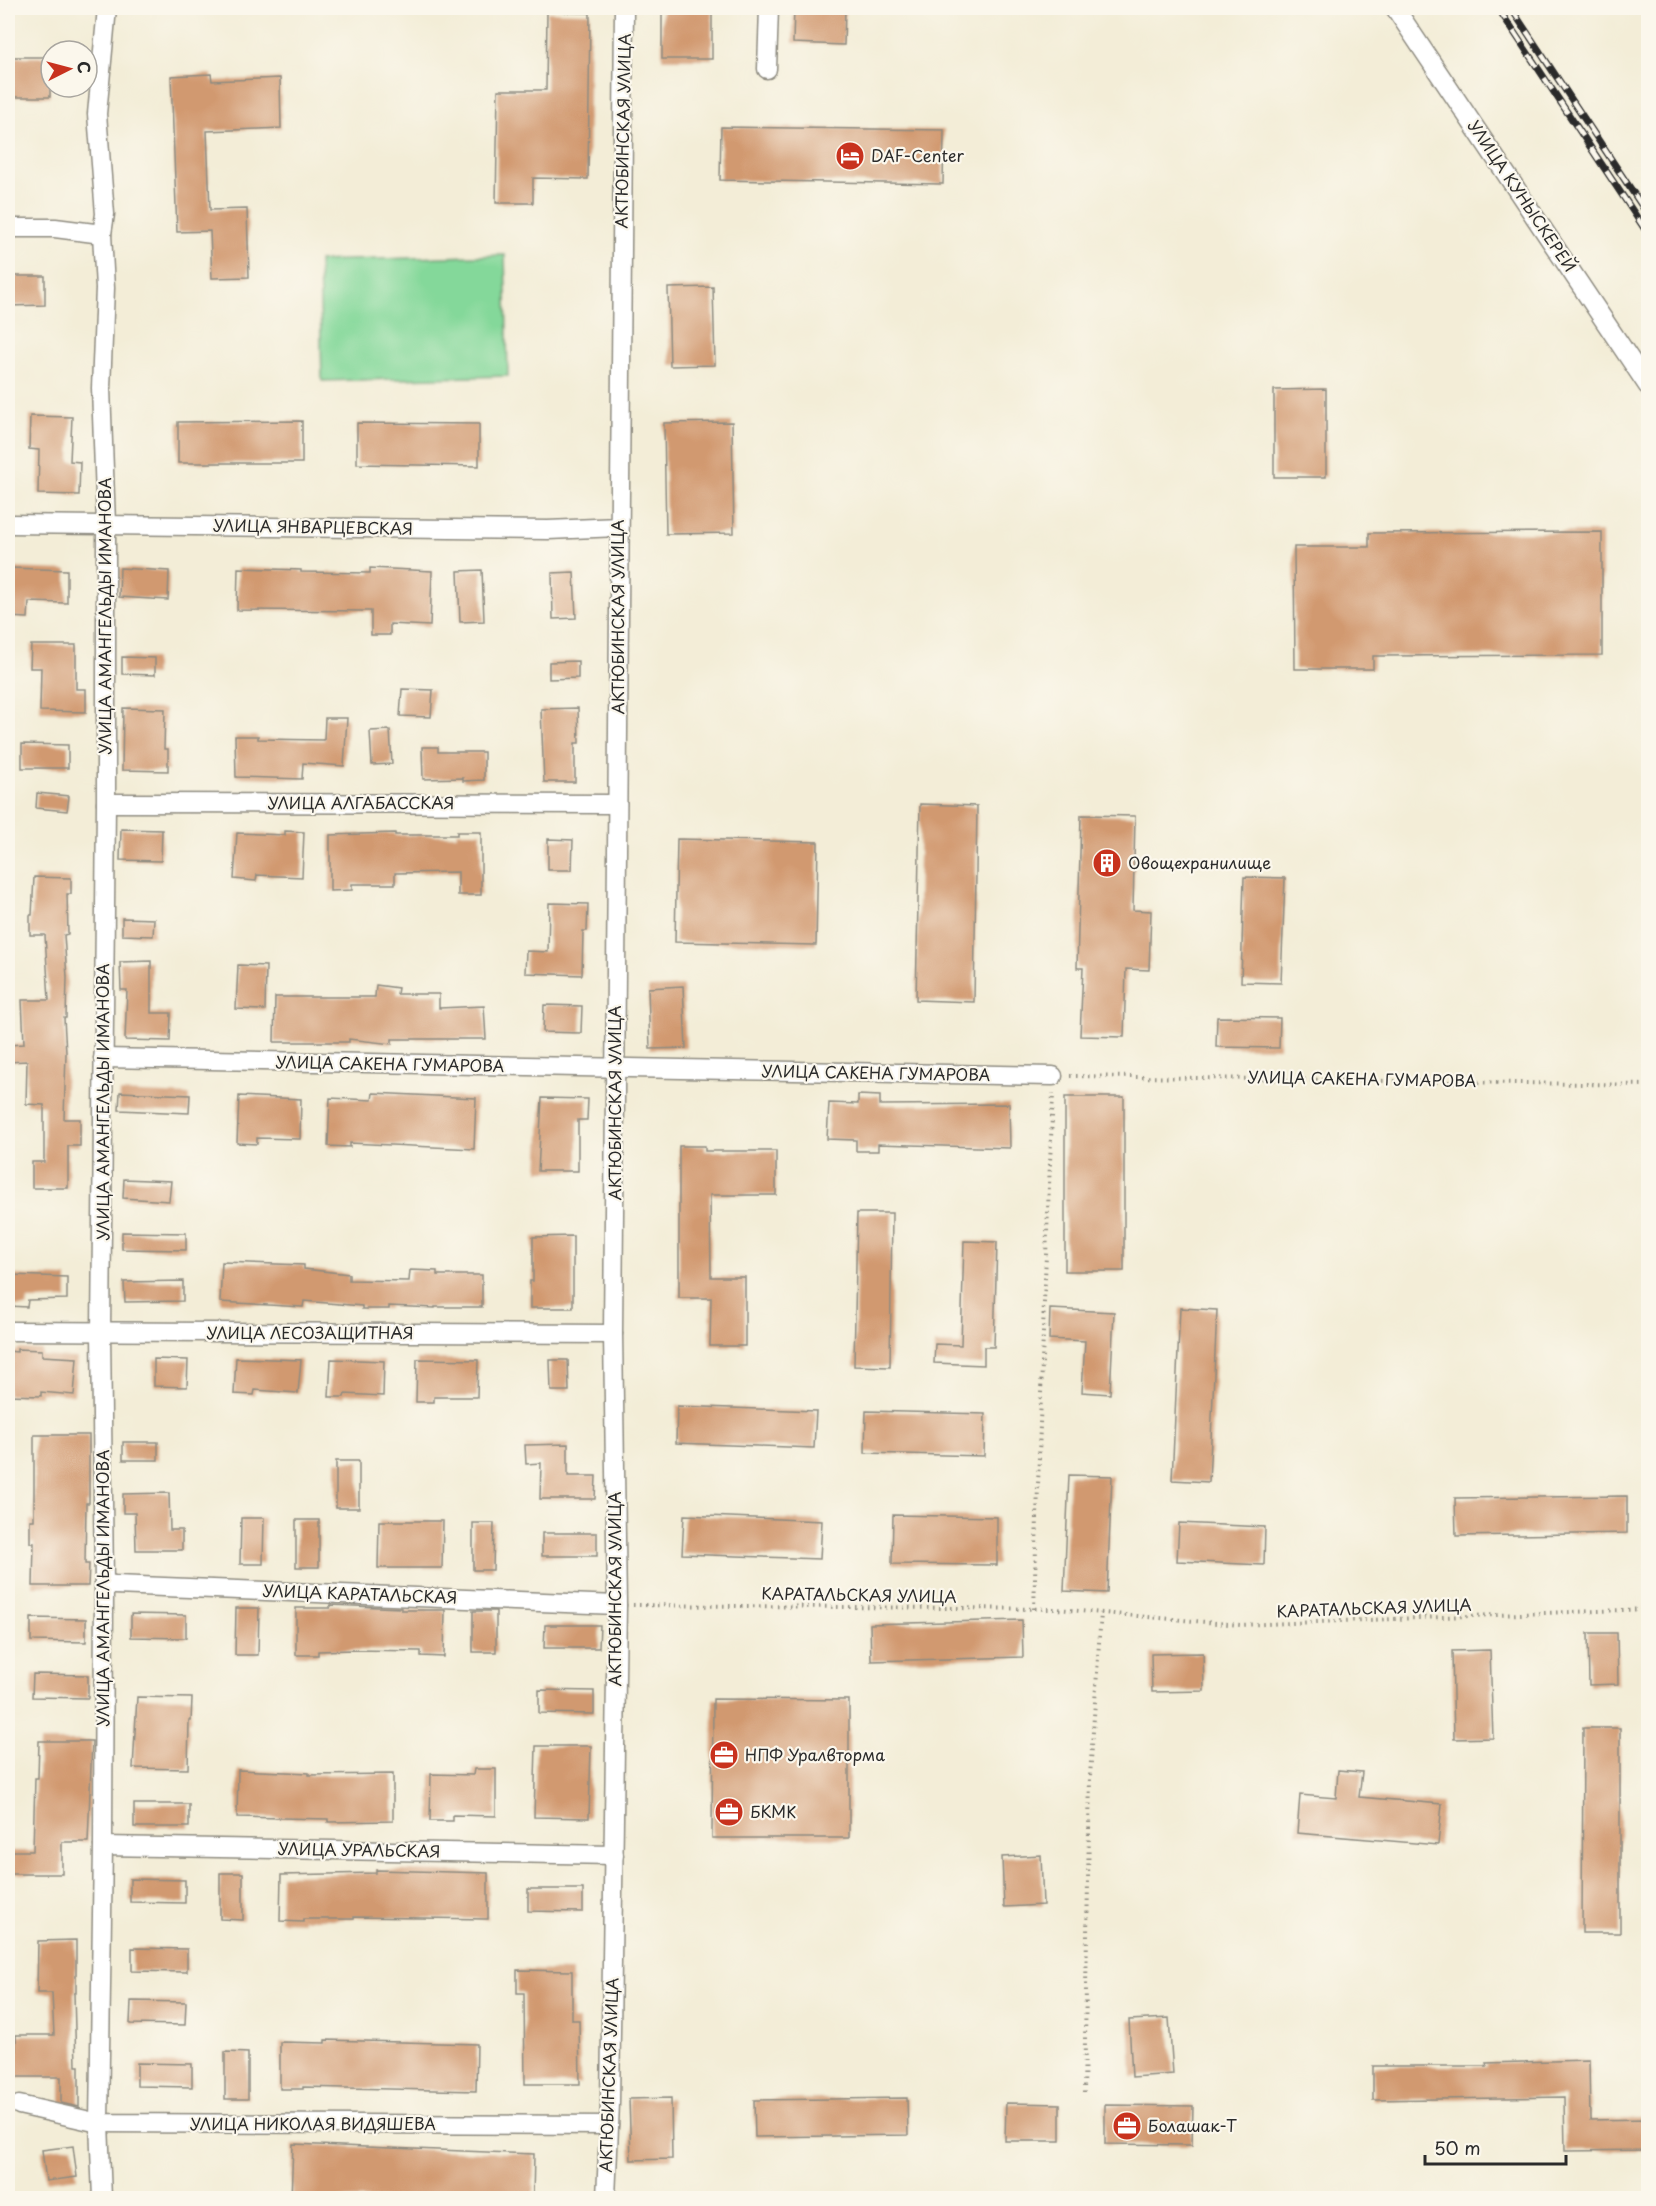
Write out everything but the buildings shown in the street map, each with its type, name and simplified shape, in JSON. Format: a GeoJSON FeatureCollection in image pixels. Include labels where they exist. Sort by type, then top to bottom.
{"type":"FeatureCollection","features":[{"type":"Feature","properties":{"kind":"street","name":"УЛИЦА АМАНГЕЛЬДЫ ИМАНОВА"},"geometry":{"type":"LineString","coordinates":[[102,2199],[99,2123],[104,1846],[101,1332],[106,524],[101,388],[105,288],[102,234],[105,214],[97,114],[107,8]]}},
{"type":"Feature","properties":{"kind":"street","name":"АКТЮБИНСКАЯ УЛИЦА"},"geometry":{"type":"LineString","coordinates":[[606,2199],[617,1605],[613,1334],[624,8]]}},
{"type":"Feature","properties":{"kind":"street"},"geometry":{"type":"LineString","coordinates":[[767,69],[769,8]]}},
{"type":"Feature","properties":{"kind":"street","name":"УЛИЦА КУНЫСКЕРЕЙ"},"geometry":{"type":"LineString","coordinates":[[1395,8],[1648,386]]}},
{"type":"Feature","properties":{"kind":"street"},"geometry":{"type":"LineString","coordinates":[[8,228],[55,228],[102,234]]}},
{"type":"Feature","properties":{"kind":"street","name":"УЛИЦА ЯНВАРЦЕВСКАЯ"},"geometry":{"type":"LineString","coordinates":[[8,524],[526,530],[619,527]]}},
{"type":"Feature","properties":{"kind":"street","name":"УЛИЦА АЛГАБАССКАЯ"},"geometry":{"type":"LineString","coordinates":[[106,803],[617,804]]}},
{"type":"Feature","properties":{"kind":"street","name":"УЛИЦА САКЕНА ГУМАРОВА"},"geometry":{"type":"LineString","coordinates":[[103,1058],[1053,1076]]}},
{"type":"Feature","properties":{"kind":"street","name":"УЛИЦА ЛЕСОЗАЩИТНАЯ"},"geometry":{"type":"LineString","coordinates":[[8,1331],[613,1334]]}},
{"type":"Feature","properties":{"kind":"street","name":"УЛИЦА КАРАТАЛЬСКАЯ"},"geometry":{"type":"LineString","coordinates":[[104,1583],[617,1605]]}},
{"type":"Feature","properties":{"kind":"street","name":"УЛИЦА УРАЛЬСКАЯ"},"geometry":{"type":"LineString","coordinates":[[104,1846],[614,1855]]}},
{"type":"Feature","properties":{"kind":"street","name":"УЛИЦА НИКОЛАЯ ВИДЯШЕВА"},"geometry":{"type":"LineString","coordinates":[[19,2105],[99,2123],[609,2125]]}},
{"type":"Feature","properties":{"kind":"path","name":"УЛИЦА САКЕНА ГУМАРОВА"},"geometry":{"type":"LineString","coordinates":[[1053,1076],[1648,1084]]}},
{"type":"Feature","properties":{"kind":"path"},"geometry":{"type":"LineString","coordinates":[[1034,1609],[1053,1076]]}},
{"type":"Feature","properties":{"kind":"path","name":"КАРАТАЛЬСКАЯ УЛИЦА"},"geometry":{"type":"LineString","coordinates":[[617,1605],[1034,1609],[1240,1625],[1648,1609]]}},
{"type":"Feature","properties":{"kind":"path"},"geometry":{"type":"LineString","coordinates":[[1084,2093],[1090,1776],[1101,1613]]}},
{"type":"Feature","properties":{"kind":"green space"},"geometry":{"type":"Polygon","coordinates":[[[505,255],[508,376],[322,381],[319,261],[505,255]]]}},
{"type":"Feature","properties":{"kind":"railway"},"geometry":{"type":"LineString","coordinates":[[1498,8],[1648,234]]}},
{"type":"Feature","properties":{"kind":"railway"},"geometry":{"type":"LineString","coordinates":[[1511,8],[1648,215]]}},
{"type":"Feature","properties":{"kind":"place","name":"DAF-Center"},"geometry":{"type":"Point","coordinates":[850,156]}},
{"type":"Feature","properties":{"kind":"place","name":"Овощехранилище"},"geometry":{"type":"Point","coordinates":[1107,863]}},
{"type":"Feature","properties":{"kind":"place","name":"НПФ Уралвторма"},"geometry":{"type":"Point","coordinates":[724,1755]}},
{"type":"Feature","properties":{"kind":"place","name":"БКМК"},"geometry":{"type":"Point","coordinates":[729,1812]}},
{"type":"Feature","properties":{"kind":"place","name":"Болашак-Т"},"geometry":{"type":"Point","coordinates":[1127,2126]}}]}
